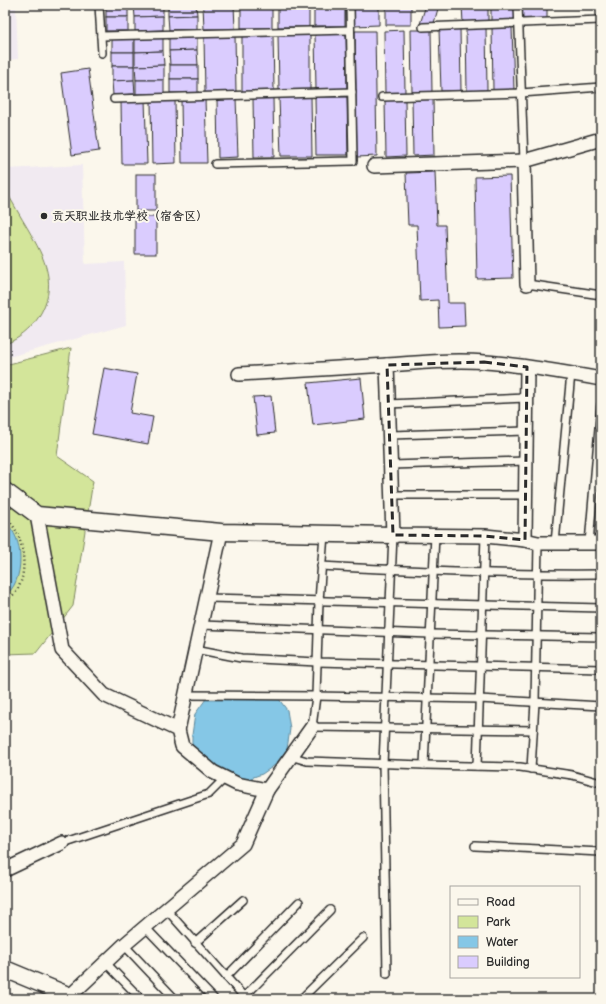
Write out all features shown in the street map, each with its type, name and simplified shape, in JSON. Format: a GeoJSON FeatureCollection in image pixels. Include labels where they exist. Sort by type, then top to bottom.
{"type":"FeatureCollection","features":[{"type":"Feature","properties":{"kind":"street"},"geometry":{"type":"LineString","coordinates":[[374,166],[524,161],[601,139]]}},
{"type":"Feature","properties":{"kind":"street"},"geometry":{"type":"LineString","coordinates":[[524,161],[527,284]]}},
{"type":"Feature","properties":{"kind":"street"},"geometry":{"type":"LineString","coordinates":[[239,374],[443,362],[484,362],[571,373],[601,379]]}},
{"type":"Feature","properties":{"kind":"street"},"geometry":{"type":"LineString","coordinates":[[387,365],[393,535]]}},
{"type":"Feature","properties":{"kind":"street"},"geometry":{"type":"LineString","coordinates":[[526,367],[526,495],[532,542]]}},
{"type":"Feature","properties":{"kind":"street"},"geometry":{"type":"LineString","coordinates":[[5,491],[37,515],[221,532],[486,536],[532,542],[595,543]]}},
{"type":"Feature","properties":{"kind":"street"},"geometry":{"type":"LineString","coordinates":[[37,515],[62,650],[104,695],[178,730]]}},
{"type":"Feature","properties":{"kind":"street"},"geometry":{"type":"LineString","coordinates":[[221,532],[178,730],[182,746],[212,772],[237,784],[267,790]]}},
{"type":"Feature","properties":{"kind":"street"},"geometry":{"type":"LineString","coordinates":[[5,969],[72,998],[105,962],[242,844],[267,790],[312,727]]}},
{"type":"Feature","properties":{"kind":"street"},"geometry":{"type":"LineString","coordinates":[[5,870],[62,843]]}},
{"type":"Feature","properties":{"kind":"lane"},"geometry":{"type":"LineString","coordinates":[[99,5],[102,52]]}},
{"type":"Feature","properties":{"kind":"lane"},"geometry":{"type":"LineString","coordinates":[[215,164],[353,161],[350,5]]}},
{"type":"Feature","properties":{"kind":"lane"},"geometry":{"type":"LineString","coordinates":[[518,5],[524,161]]}},
{"type":"Feature","properties":{"kind":"lane"},"geometry":{"type":"LineString","coordinates":[[423,27],[601,20]]}},
{"type":"Feature","properties":{"kind":"lane"},"geometry":{"type":"LineString","coordinates":[[102,36],[350,30]]}},
{"type":"Feature","properties":{"kind":"lane"},"geometry":{"type":"LineString","coordinates":[[382,97],[521,93],[601,87]]}},
{"type":"Feature","properties":{"kind":"lane"},"geometry":{"type":"LineString","coordinates":[[114,99],[352,92]]}},
{"type":"Feature","properties":{"kind":"lane"},"geometry":{"type":"LineString","coordinates":[[527,284],[601,295]]}},
{"type":"Feature","properties":{"kind":"lane"},"geometry":{"type":"LineString","coordinates":[[555,543],[571,373]]}},
{"type":"Feature","properties":{"kind":"lane"},"geometry":{"type":"LineString","coordinates":[[388,404],[526,398]]}},
{"type":"Feature","properties":{"kind":"lane"},"geometry":{"type":"LineString","coordinates":[[595,543],[601,405]]}},
{"type":"Feature","properties":{"kind":"lane"},"geometry":{"type":"LineString","coordinates":[[390,435],[526,431]]}},
{"type":"Feature","properties":{"kind":"lane"},"geometry":{"type":"LineString","coordinates":[[391,465],[526,461]]}},
{"type":"Feature","properties":{"kind":"lane"},"geometry":{"type":"LineString","coordinates":[[392,495],[526,495]]}},
{"type":"Feature","properties":{"kind":"lane"},"geometry":{"type":"LineString","coordinates":[[324,534],[319,601],[316,696],[312,727],[533,730]]}},
{"type":"Feature","properties":{"kind":"lane"},"geometry":{"type":"LineString","coordinates":[[387,974],[383,764],[393,535]]}},
{"type":"Feature","properties":{"kind":"lane"},"geometry":{"type":"LineString","coordinates":[[424,765],[435,536]]}},
{"type":"Feature","properties":{"kind":"lane"},"geometry":{"type":"LineString","coordinates":[[477,766],[482,605],[486,536]]}},
{"type":"Feature","properties":{"kind":"lane"},"geometry":{"type":"LineString","coordinates":[[531,769],[535,702],[536,607],[538,574],[532,542]]}},
{"type":"Feature","properties":{"kind":"lane"},"geometry":{"type":"LineString","coordinates":[[322,566],[433,572],[601,574]]}},
{"type":"Feature","properties":{"kind":"lane"},"geometry":{"type":"LineString","coordinates":[[207,598],[601,608]]}},
{"type":"Feature","properties":{"kind":"lane"},"geometry":{"type":"LineString","coordinates":[[201,625],[430,634],[601,637]]}},
{"type":"Feature","properties":{"kind":"lane"},"geometry":{"type":"LineString","coordinates":[[195,649],[241,658],[317,662],[601,669]]}},
{"type":"Feature","properties":{"kind":"lane"},"geometry":{"type":"LineString","coordinates":[[185,695],[427,698],[601,706]]}},
{"type":"Feature","properties":{"kind":"lane"},"geometry":{"type":"LineString","coordinates":[[290,756],[307,761],[520,767],[572,775],[601,783]]}},
{"type":"Feature","properties":{"kind":"lane"},"geometry":{"type":"LineString","coordinates":[[62,843],[209,794],[225,778]]}},
{"type":"Feature","properties":{"kind":"lane"},"geometry":{"type":"LineString","coordinates":[[475,846],[601,852]]}},
{"type":"Feature","properties":{"kind":"lane"},"geometry":{"type":"LineString","coordinates":[[195,943],[243,900]]}},
{"type":"Feature","properties":{"kind":"lane"},"geometry":{"type":"LineString","coordinates":[[226,977],[299,902]]}},
{"type":"Feature","properties":{"kind":"lane"},"geometry":{"type":"LineString","coordinates":[[166,909],[245,998],[330,910]]}},
{"type":"Feature","properties":{"kind":"lane"},"geometry":{"type":"LineString","coordinates":[[145,927],[214,999]]}},
{"type":"Feature","properties":{"kind":"lane"},"geometry":{"type":"LineString","coordinates":[[300,999],[363,938]]}},
{"type":"Feature","properties":{"kind":"lane"},"geometry":{"type":"LineString","coordinates":[[124,945],[175,999]]}},
{"type":"Feature","properties":{"kind":"lane"},"geometry":{"type":"LineString","coordinates":[[105,962],[141,999]]}},
{"type":"Feature","properties":{"kind":"path"},"geometry":{"type":"LineString","coordinates":[[5,518],[14,527],[20,538],[23,550],[22,577],[17,590],[5,600]]}},
{"type":"Feature","properties":{"kind":"highlighted area"},"geometry":{"type":"Polygon","coordinates":[[[484,362],[527,367],[525,540],[485,536],[393,535],[387,365],[484,362]]]}},
{"type":"Feature","properties":{"kind":"shaded area"},"geometry":{"type":"Polygon","coordinates":[[[5,5],[16,5],[18,59],[5,60],[5,5]]]}},
{"type":"Feature","properties":{"kind":"shaded area","name":"贡天职业技术学校（宿舍区）"},"geometry":{"type":"Polygon","coordinates":[[[5,122],[7,169],[82,165],[85,264],[124,262],[126,325],[5,358],[5,122]]]}},
{"type":"Feature","properties":{"kind":"green space"},"geometry":{"type":"Polygon","coordinates":[[[5,189],[40,251],[49,283],[48,294],[38,318],[24,334],[5,344],[5,189]]]}},
{"type":"Feature","properties":{"kind":"green space"},"geometry":{"type":"Polygon","coordinates":[[[71,348],[57,456],[93,481],[73,606],[36,653],[5,654],[5,365],[71,348]]]}},
{"type":"Feature","properties":{"kind":"water"},"geometry":{"type":"Polygon","coordinates":[[[5,523],[12,529],[16,538],[20,559],[16,581],[12,589],[5,595],[5,523]]]}},
{"type":"Feature","properties":{"kind":"water"},"geometry":{"type":"Polygon","coordinates":[[[278,698],[287,710],[290,729],[287,749],[275,765],[262,774],[245,780],[228,776],[192,747],[195,714],[206,699],[278,698]]]}},
{"type":"Feature","properties":{"kind":"building"},"geometry":{"type":"Polygon","coordinates":[[[106,5],[128,5],[128,17],[106,17],[106,5]]]}},
{"type":"Feature","properties":{"kind":"building"},"geometry":{"type":"Polygon","coordinates":[[[134,5],[163,5],[163,16],[135,17],[134,5]]]}},
{"type":"Feature","properties":{"kind":"building"},"geometry":{"type":"Polygon","coordinates":[[[168,5],[196,5],[197,15],[168,16],[168,5]]]}},
{"type":"Feature","properties":{"kind":"building"},"geometry":{"type":"Polygon","coordinates":[[[203,5],[234,5],[235,29],[204,29],[203,5]]]}},
{"type":"Feature","properties":{"kind":"building"},"geometry":{"type":"Polygon","coordinates":[[[241,5],[272,5],[272,28],[241,28],[241,5]]]}},
{"type":"Feature","properties":{"kind":"building"},"geometry":{"type":"Polygon","coordinates":[[[278,5],[309,5],[309,27],[278,27],[278,5]]]}},
{"type":"Feature","properties":{"kind":"building"},"geometry":{"type":"Polygon","coordinates":[[[314,5],[345,5],[345,26],[314,26],[314,5]]]}},
{"type":"Feature","properties":{"kind":"building"},"geometry":{"type":"Polygon","coordinates":[[[353,5],[379,5],[379,25],[354,26],[353,5]]]}},
{"type":"Feature","properties":{"kind":"building"},"geometry":{"type":"Polygon","coordinates":[[[386,5],[411,5],[411,25],[386,25],[386,5]]]}},
{"type":"Feature","properties":{"kind":"building"},"geometry":{"type":"Polygon","coordinates":[[[426,5],[439,5],[434,23],[420,24],[426,5]]]}},
{"type":"Feature","properties":{"kind":"building"},"geometry":{"type":"Polygon","coordinates":[[[462,5],[488,5],[488,22],[463,23],[462,5]]]}},
{"type":"Feature","properties":{"kind":"building"},"geometry":{"type":"Polygon","coordinates":[[[491,5],[516,5],[516,21],[491,22],[491,5]]]}},
{"type":"Feature","properties":{"kind":"building"},"geometry":{"type":"Polygon","coordinates":[[[522,5],[547,5],[547,20],[522,21],[522,5]]]}},
{"type":"Feature","properties":{"kind":"building"},"geometry":{"type":"Polygon","coordinates":[[[197,15],[197,29],[169,30],[168,16],[197,15]]]}},
{"type":"Feature","properties":{"kind":"building"},"geometry":{"type":"Polygon","coordinates":[[[163,16],[163,30],[135,31],[135,17],[163,16]]]}},
{"type":"Feature","properties":{"kind":"building"},"geometry":{"type":"Polygon","coordinates":[[[106,17],[128,17],[128,31],[106,31],[106,17]]]}},
{"type":"Feature","properties":{"kind":"building"},"geometry":{"type":"Polygon","coordinates":[[[492,27],[512,27],[514,90],[493,90],[492,27]]]}},
{"type":"Feature","properties":{"kind":"building"},"geometry":{"type":"Polygon","coordinates":[[[460,28],[461,91],[441,91],[439,29],[460,28]]]}},
{"type":"Feature","properties":{"kind":"building"},"geometry":{"type":"Polygon","coordinates":[[[466,28],[486,28],[487,90],[467,91],[466,28]]]}},
{"type":"Feature","properties":{"kind":"building"},"geometry":{"type":"Polygon","coordinates":[[[404,30],[405,93],[385,93],[384,31],[404,30]]]}},
{"type":"Feature","properties":{"kind":"building"},"geometry":{"type":"Polygon","coordinates":[[[411,30],[431,30],[432,93],[412,93],[411,30]]]}},
{"type":"Feature","properties":{"kind":"building"},"geometry":{"type":"Polygon","coordinates":[[[355,31],[375,31],[377,156],[357,157],[355,31]]]}},
{"type":"Feature","properties":{"kind":"building"},"geometry":{"type":"Polygon","coordinates":[[[315,33],[346,33],[347,90],[316,90],[315,33]]]}},
{"type":"Feature","properties":{"kind":"building"},"geometry":{"type":"Polygon","coordinates":[[[273,34],[274,91],[242,92],[242,35],[273,34]]]}},
{"type":"Feature","properties":{"kind":"building"},"geometry":{"type":"Polygon","coordinates":[[[278,34],[310,34],[310,91],[279,91],[278,34]]]}},
{"type":"Feature","properties":{"kind":"building"},"geometry":{"type":"Polygon","coordinates":[[[235,35],[236,93],[205,93],[204,36],[235,35]]]}},
{"type":"Feature","properties":{"kind":"building"},"geometry":{"type":"Polygon","coordinates":[[[197,36],[197,50],[169,51],[169,37],[197,36]]]}},
{"type":"Feature","properties":{"kind":"building"},"geometry":{"type":"Polygon","coordinates":[[[134,37],[134,52],[112,52],[112,38],[134,37]]]}},
{"type":"Feature","properties":{"kind":"building"},"geometry":{"type":"Polygon","coordinates":[[[135,37],[163,37],[163,51],[135,52],[135,37]]]}},
{"type":"Feature","properties":{"kind":"building"},"geometry":{"type":"Polygon","coordinates":[[[197,50],[198,65],[170,65],[169,51],[197,50]]]}},
{"type":"Feature","properties":{"kind":"building"},"geometry":{"type":"Polygon","coordinates":[[[163,51],[164,65],[135,66],[135,52],[163,51]]]}},
{"type":"Feature","properties":{"kind":"building"},"geometry":{"type":"Polygon","coordinates":[[[112,52],[134,52],[134,66],[112,66],[112,52]]]}},
{"type":"Feature","properties":{"kind":"building"},"geometry":{"type":"Polygon","coordinates":[[[164,65],[164,80],[136,80],[135,66],[164,65]]]}},
{"type":"Feature","properties":{"kind":"building"},"geometry":{"type":"Polygon","coordinates":[[[170,65],[198,65],[198,79],[170,79],[170,65]]]}},
{"type":"Feature","properties":{"kind":"building"},"geometry":{"type":"Polygon","coordinates":[[[112,66],[134,66],[134,80],[112,81],[112,66]]]}},
{"type":"Feature","properties":{"kind":"building"},"geometry":{"type":"Polygon","coordinates":[[[88,69],[99,151],[72,155],[61,73],[88,69]]]}},
{"type":"Feature","properties":{"kind":"building"},"geometry":{"type":"Polygon","coordinates":[[[170,79],[198,79],[198,93],[170,93],[170,79]]]}},
{"type":"Feature","properties":{"kind":"building"},"geometry":{"type":"Polygon","coordinates":[[[134,80],[135,94],[113,95],[112,81],[134,80]]]}},
{"type":"Feature","properties":{"kind":"building"},"geometry":{"type":"Polygon","coordinates":[[[136,80],[164,80],[164,94],[136,94],[136,80]]]}},
{"type":"Feature","properties":{"kind":"building"},"geometry":{"type":"Polygon","coordinates":[[[311,97],[312,156],[281,156],[279,98],[311,97]]]}},
{"type":"Feature","properties":{"kind":"building"},"geometry":{"type":"Polygon","coordinates":[[[315,97],[347,97],[348,155],[316,155],[315,97]]]}},
{"type":"Feature","properties":{"kind":"building"},"geometry":{"type":"Polygon","coordinates":[[[236,98],[238,157],[218,158],[217,99],[236,98]]]}},
{"type":"Feature","properties":{"kind":"building"},"geometry":{"type":"Polygon","coordinates":[[[253,98],[273,98],[274,157],[254,157],[253,98]]]}},
{"type":"Feature","properties":{"kind":"building"},"geometry":{"type":"Polygon","coordinates":[[[433,98],[434,155],[413,156],[412,99],[433,98]]]}},
{"type":"Feature","properties":{"kind":"building"},"geometry":{"type":"Polygon","coordinates":[[[205,99],[207,163],[182,163],[181,100],[205,99]]]}},
{"type":"Feature","properties":{"kind":"building"},"geometry":{"type":"Polygon","coordinates":[[[145,100],[147,164],[122,164],[121,101],[145,100]]]}},
{"type":"Feature","properties":{"kind":"building"},"geometry":{"type":"Polygon","coordinates":[[[151,100],[175,100],[176,163],[152,164],[151,100]]]}},
{"type":"Feature","properties":{"kind":"building"},"geometry":{"type":"Polygon","coordinates":[[[385,100],[405,100],[406,156],[386,157],[385,100]]]}},
{"type":"Feature","properties":{"kind":"building"},"geometry":{"type":"Polygon","coordinates":[[[435,172],[437,225],[445,225],[448,303],[464,303],[465,326],[439,327],[438,300],[420,301],[417,225],[408,225],[406,173],[435,172]]]}},
{"type":"Feature","properties":{"kind":"building"},"geometry":{"type":"Polygon","coordinates":[[[136,174],[156,174],[156,211],[136,211],[136,174]]]}},
{"type":"Feature","properties":{"kind":"building"},"geometry":{"type":"Polygon","coordinates":[[[510,176],[513,278],[477,279],[475,177],[510,176]]]}},
{"type":"Feature","properties":{"kind":"building"},"geometry":{"type":"Polygon","coordinates":[[[135,217],[156,217],[156,254],[135,254],[135,217]]]}},
{"type":"Feature","properties":{"kind":"building"},"geometry":{"type":"Polygon","coordinates":[[[598,228],[601,228],[601,242],[598,228]]]}},
{"type":"Feature","properties":{"kind":"building"},"geometry":{"type":"Polygon","coordinates":[[[104,368],[137,374],[130,413],[153,417],[148,444],[92,434],[104,368]]]}},
{"type":"Feature","properties":{"kind":"building"},"geometry":{"type":"Polygon","coordinates":[[[361,378],[365,419],[313,425],[308,383],[361,378]]]}},
{"type":"Feature","properties":{"kind":"building"},"geometry":{"type":"Polygon","coordinates":[[[271,396],[275,433],[257,435],[253,397],[271,396]]]}},
{"type":"Feature","properties":{"kind":"place","name":"贡天职业技术学校（宿舍区）"},"geometry":{"type":"Point","coordinates":[44,216]}}]}
